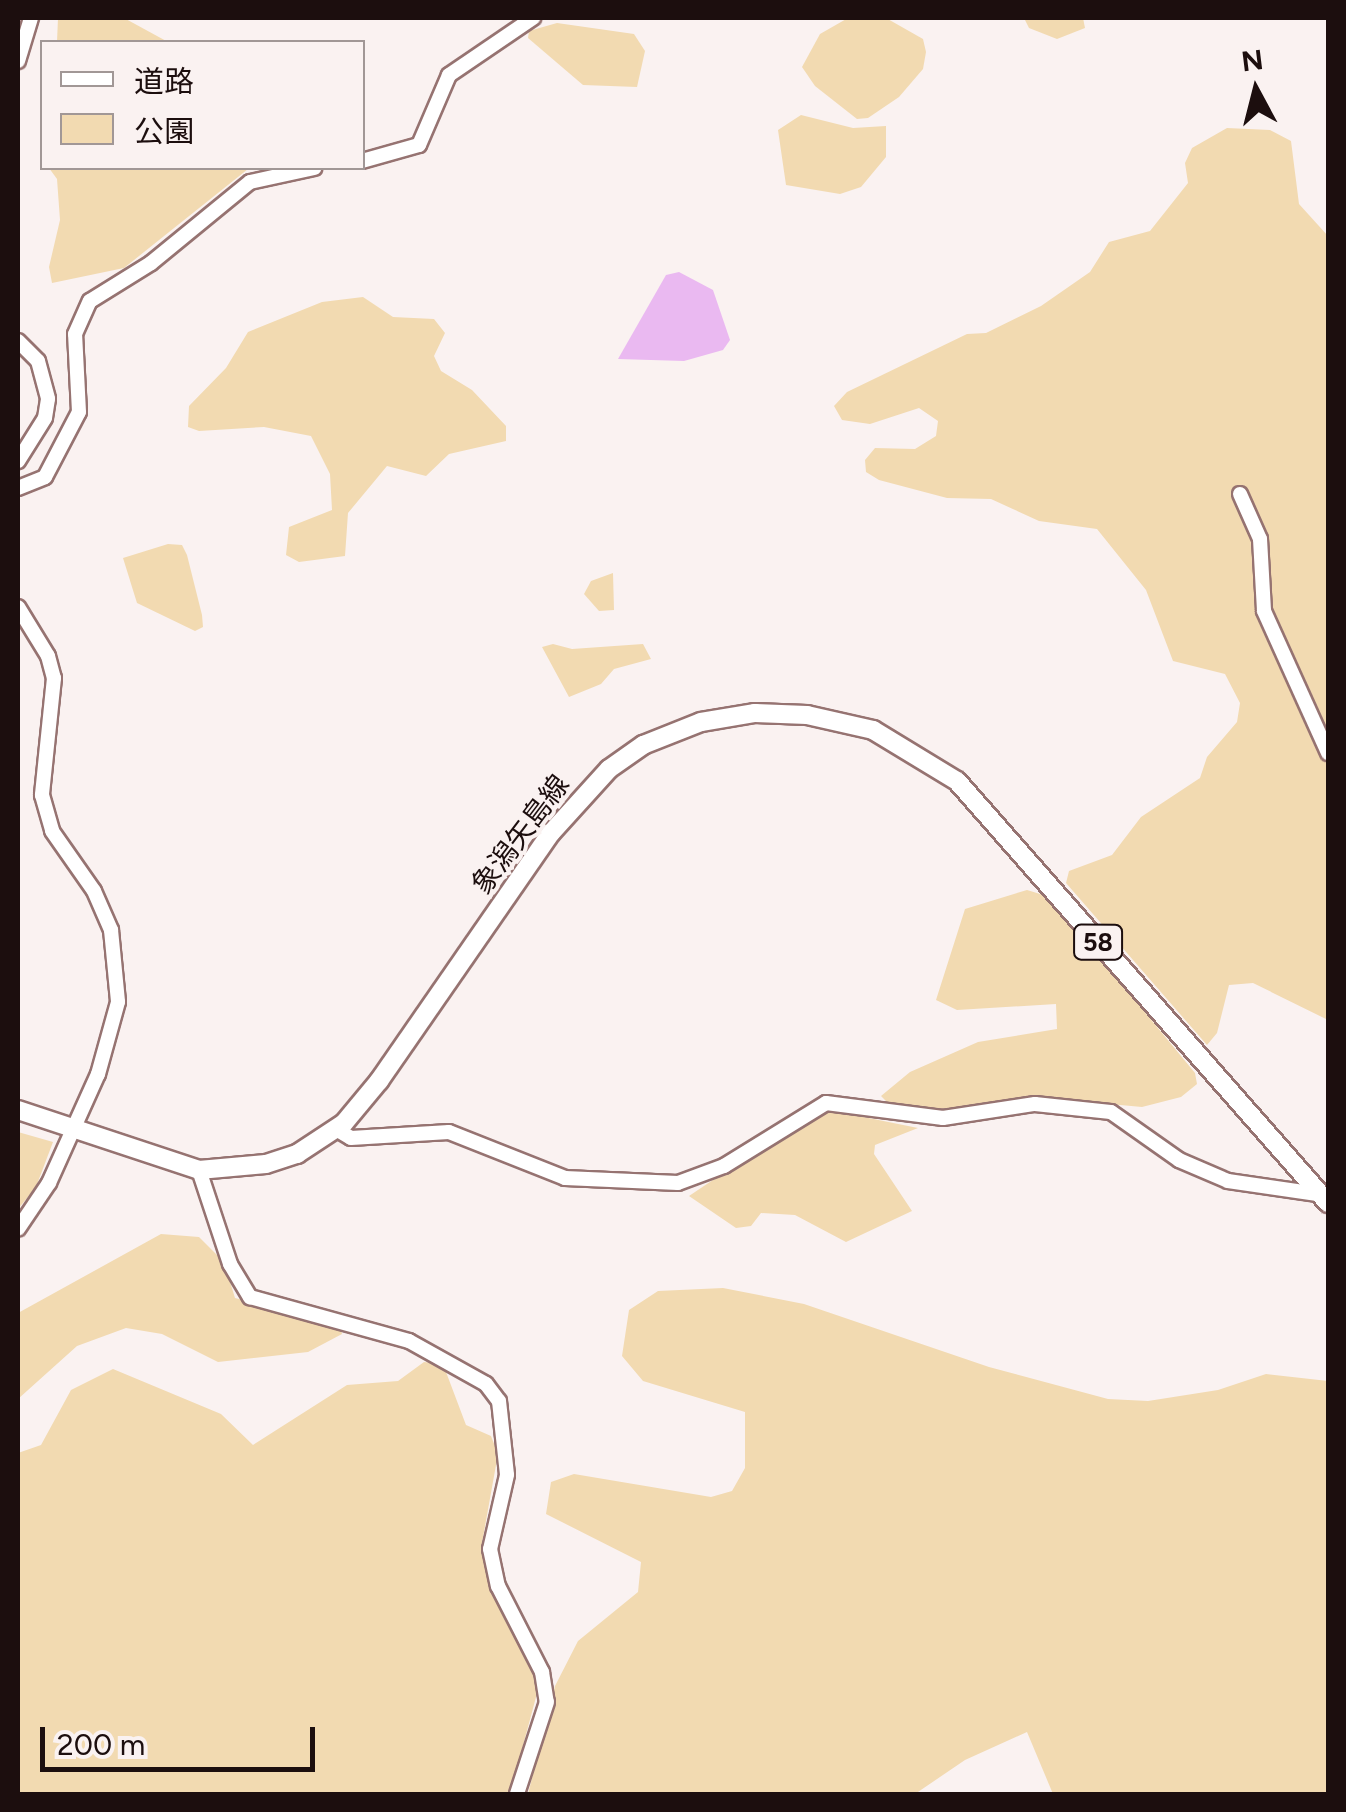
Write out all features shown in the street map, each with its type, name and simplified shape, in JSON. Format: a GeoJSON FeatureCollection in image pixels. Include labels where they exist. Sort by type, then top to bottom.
{"type":"FeatureCollection","features":[{"type":"Feature","properties":{"kind":"main road","name":"象潟矢島線"},"geometry":{"type":"LineString","coordinates":[[18,1110],[198,1170],[266,1164],[336,1129],[380,1081],[576,798],[608,769],[674,730],[755,713],[793,714],[873,730],[957,781],[1323,1198]]}},
{"type":"Feature","properties":{"kind":"street"},"geometry":{"type":"LineString","coordinates":[[18,61],[31,18]]}},
{"type":"Feature","properties":{"kind":"street"},"geometry":{"type":"LineString","coordinates":[[365,160],[419,144],[449,74],[533,18]]}},
{"type":"Feature","properties":{"kind":"street"},"geometry":{"type":"LineString","coordinates":[[18,488],[44,477],[79,412],[75,334],[90,301],[151,263],[250,182],[305,170]]}},
{"type":"Feature","properties":{"kind":"street"},"geometry":{"type":"LineString","coordinates":[[18,341],[38,361],[48,399],[44,418],[18,461]]}},
{"type":"Feature","properties":{"kind":"street"},"geometry":{"type":"LineString","coordinates":[[1240,494],[1260,539],[1264,611],[1328,753]]}},
{"type":"Feature","properties":{"kind":"street"},"geometry":{"type":"LineString","coordinates":[[18,607],[54,678],[42,795],[52,830],[94,891],[112,930],[117,965],[110,1040],[49,1183],[18,1228]]}},
{"type":"Feature","properties":{"kind":"street"},"geometry":{"type":"LineString","coordinates":[[336,1129],[351,1138],[449,1132],[565,1178],[678,1184],[712,1173],[826,1104],[943,1118],[1035,1104],[1111,1112],[1130,1120],[1179,1160],[1228,1180],[1323,1198]]}},
{"type":"Feature","properties":{"kind":"street"},"geometry":{"type":"LineString","coordinates":[[198,1170],[230,1264],[250,1297],[311,1309],[410,1341],[486,1384],[499,1400],[507,1475],[490,1549],[498,1586],[542,1672],[547,1702],[518,1794]]}},
{"type":"Feature","properties":{"kind":"green space"},"geometry":{"type":"Polygon","coordinates":[[[58,18],[124,18],[164,40],[57,40],[58,18]]]}},
{"type":"Feature","properties":{"kind":"green space"},"geometry":{"type":"Polygon","coordinates":[[[848,18],[886,18],[923,39],[926,52],[923,69],[899,97],[868,118],[857,119],[815,86],[802,67],[820,34],[848,18]]]}},
{"type":"Feature","properties":{"kind":"green space"},"geometry":{"type":"Polygon","coordinates":[[[1024,18],[1083,18],[1085,28],[1057,39],[1029,28],[1024,18]]]}},
{"type":"Feature","properties":{"kind":"green space"},"geometry":{"type":"Polygon","coordinates":[[[557,23],[634,34],[645,51],[637,87],[583,85],[528,38],[529,31],[557,23]]]}},
{"type":"Feature","properties":{"kind":"green space"},"geometry":{"type":"Polygon","coordinates":[[[801,115],[853,128],[886,126],[886,157],[861,187],[840,194],[786,185],[778,130],[801,115]]]}},
{"type":"Feature","properties":{"kind":"green space"},"geometry":{"type":"Polygon","coordinates":[[[1227,128],[1270,130],[1291,141],[1299,204],[1328,236],[1328,1020],[1253,983],[1229,985],[1217,1033],[1207,1045],[1066,883],[1069,871],[1112,855],[1141,817],[1200,778],[1207,757],[1237,722],[1240,703],[1225,674],[1173,661],[1146,590],[1097,529],[1039,521],[991,499],[947,498],[879,480],[866,472],[865,460],[875,448],[915,449],[936,436],[938,421],[919,408],[870,424],[842,420],[834,406],[847,392],[967,334],[986,333],[1041,306],[1090,272],[1109,242],[1150,231],[1188,183],[1185,163],[1192,148],[1227,128]]]}},
{"type":"Feature","properties":{"kind":"green space"},"geometry":{"type":"Polygon","coordinates":[[[50,170],[247,170],[124,268],[52,283],[49,267],[60,220],[57,179],[50,170]]]}},
{"type":"Feature","properties":{"kind":"green space"},"geometry":{"type":"Polygon","coordinates":[[[363,297],[393,317],[434,319],[445,333],[434,356],[441,371],[472,390],[506,426],[506,441],[449,454],[426,476],[387,466],[348,513],[345,556],[299,562],[286,555],[289,527],[332,510],[330,474],[311,436],[264,427],[199,431],[188,427],[189,406],[226,368],[248,332],[322,302],[363,297]]]}},
{"type":"Feature","properties":{"kind":"green space"},"geometry":{"type":"Polygon","coordinates":[[[168,544],[182,545],[187,555],[202,615],[203,627],[195,631],[137,603],[123,558],[168,544]]]}},
{"type":"Feature","properties":{"kind":"green space"},"geometry":{"type":"Polygon","coordinates":[[[613,573],[614,610],[599,611],[584,594],[591,581],[613,573]]]}},
{"type":"Feature","properties":{"kind":"green space"},"geometry":{"type":"Polygon","coordinates":[[[553,644],[572,649],[643,644],[651,659],[614,669],[601,684],[569,697],[542,647],[553,644]]]}},
{"type":"Feature","properties":{"kind":"green space"},"geometry":{"type":"Polygon","coordinates":[[[1027,890],[1050,897],[1195,1073],[1197,1084],[1181,1097],[1142,1107],[1044,1098],[943,1109],[888,1103],[881,1096],[910,1072],[978,1042],[1057,1029],[1056,1004],[957,1010],[936,1000],[965,909],[1027,890]]]}},
{"type":"Feature","properties":{"kind":"green space"},"geometry":{"type":"Polygon","coordinates":[[[829,1110],[918,1128],[875,1145],[874,1154],[912,1211],[846,1242],[795,1215],[761,1213],[751,1226],[736,1228],[689,1196],[807,1117],[829,1110]]]}},
{"type":"Feature","properties":{"kind":"green space"},"geometry":{"type":"Polygon","coordinates":[[[18,1132],[53,1142],[36,1187],[18,1209],[18,1132]]]}},
{"type":"Feature","properties":{"kind":"green space"},"geometry":{"type":"Polygon","coordinates":[[[161,1234],[199,1237],[224,1262],[235,1298],[340,1326],[342,1334],[308,1352],[218,1362],[162,1334],[126,1328],[77,1346],[18,1399],[18,1313],[161,1234]]]}},
{"type":"Feature","properties":{"kind":"green space"},"geometry":{"type":"Polygon","coordinates":[[[723,1288],[804,1304],[989,1367],[1108,1399],[1148,1401],[1218,1390],[1266,1374],[1328,1381],[1328,1794],[1053,1794],[1027,1732],[965,1760],[915,1794],[528,1794],[555,1686],[578,1641],[638,1592],[641,1562],[546,1514],[551,1482],[574,1474],[711,1497],[732,1491],[745,1468],[745,1412],[643,1381],[622,1356],[629,1310],[658,1291],[723,1288]]]}},
{"type":"Feature","properties":{"kind":"green space"},"geometry":{"type":"Polygon","coordinates":[[[424,1362],[443,1364],[466,1425],[491,1436],[498,1454],[482,1543],[485,1564],[539,1686],[510,1794],[18,1794],[18,1453],[41,1445],[71,1390],[113,1369],[221,1414],[253,1445],[347,1385],[398,1381],[424,1362]]]}},
{"type":"Feature","properties":{"kind":"shaded area"},"geometry":{"type":"Polygon","coordinates":[[[679,272],[713,290],[730,340],[723,350],[684,361],[618,359],[666,275],[679,272]]]}}]}
